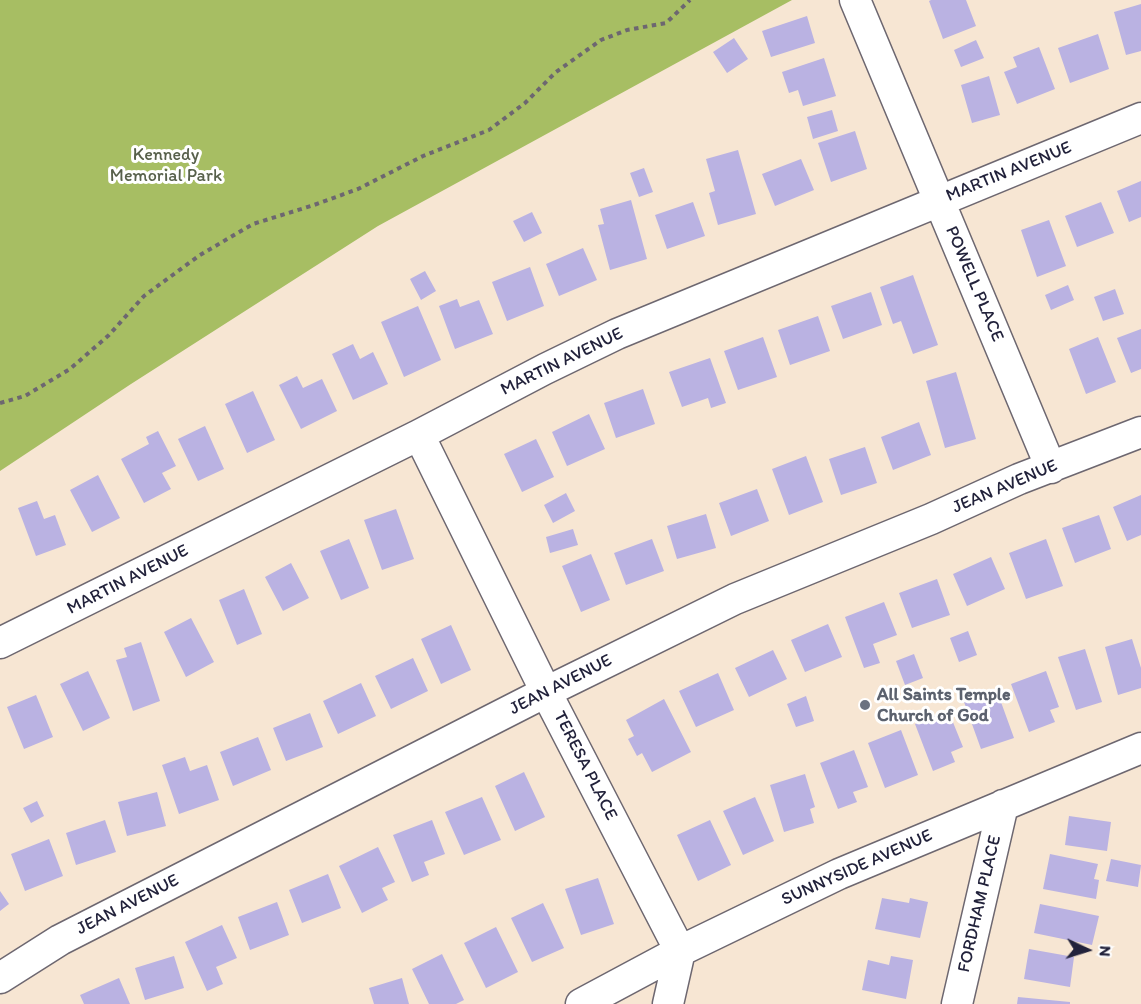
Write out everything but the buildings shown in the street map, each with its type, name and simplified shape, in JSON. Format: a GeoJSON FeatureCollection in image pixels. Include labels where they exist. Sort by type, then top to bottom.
{"type":"FeatureCollection","features":[{"type":"Feature","properties":{"kind":"street","name":"POWELL PLACE"},"geometry":{"type":"LineString","coordinates":[[855,0],[1051,468]]}},
{"type":"Feature","properties":{"kind":"street","name":"MARTIN AVENUE"},"geometry":{"type":"LineString","coordinates":[[0,643],[617,334],[1141,118]]}},
{"type":"Feature","properties":{"kind":"street","name":"JEAN AVENUE"},"geometry":{"type":"LineString","coordinates":[[0,978],[60,940],[546,692],[735,599],[931,519],[1019,479],[1141,432]]}},
{"type":"Feature","properties":{"kind":"street","name":"TERESA PLACE"},"geometry":{"type":"LineString","coordinates":[[419,435],[546,692],[680,951]]}},
{"type":"Feature","properties":{"kind":"street","name":"SUNNYSIDE AVENUE"},"geometry":{"type":"LineString","coordinates":[[581,1004],[680,951],[838,874],[1141,748]]}},
{"type":"Feature","properties":{"kind":"street","name":"FORDHAM PLACE"},"geometry":{"type":"LineString","coordinates":[[957,1004],[1003,805]]}},
{"type":"Feature","properties":{"kind":"street"},"geometry":{"type":"LineString","coordinates":[[668,1004],[680,951]]}},
{"type":"Feature","properties":{"kind":"path"},"geometry":{"type":"LineString","coordinates":[[0,404],[25,396],[70,369],[109,335],[144,296],[200,255],[253,224],[358,189],[423,156],[489,130],[525,103],[555,72],[601,40],[627,30],[666,23],[690,0]]}},
{"type":"Feature","properties":{"kind":"green space","name":"Kennedy Memorial Park"},"geometry":{"type":"Polygon","coordinates":[[[0,0],[792,0],[378,226],[0,471],[0,0]]]}},
{"type":"Feature","properties":{"kind":"place","name":"All Saints Temple Church of God"},"geometry":{"type":"Point","coordinates":[865,705]}}]}
